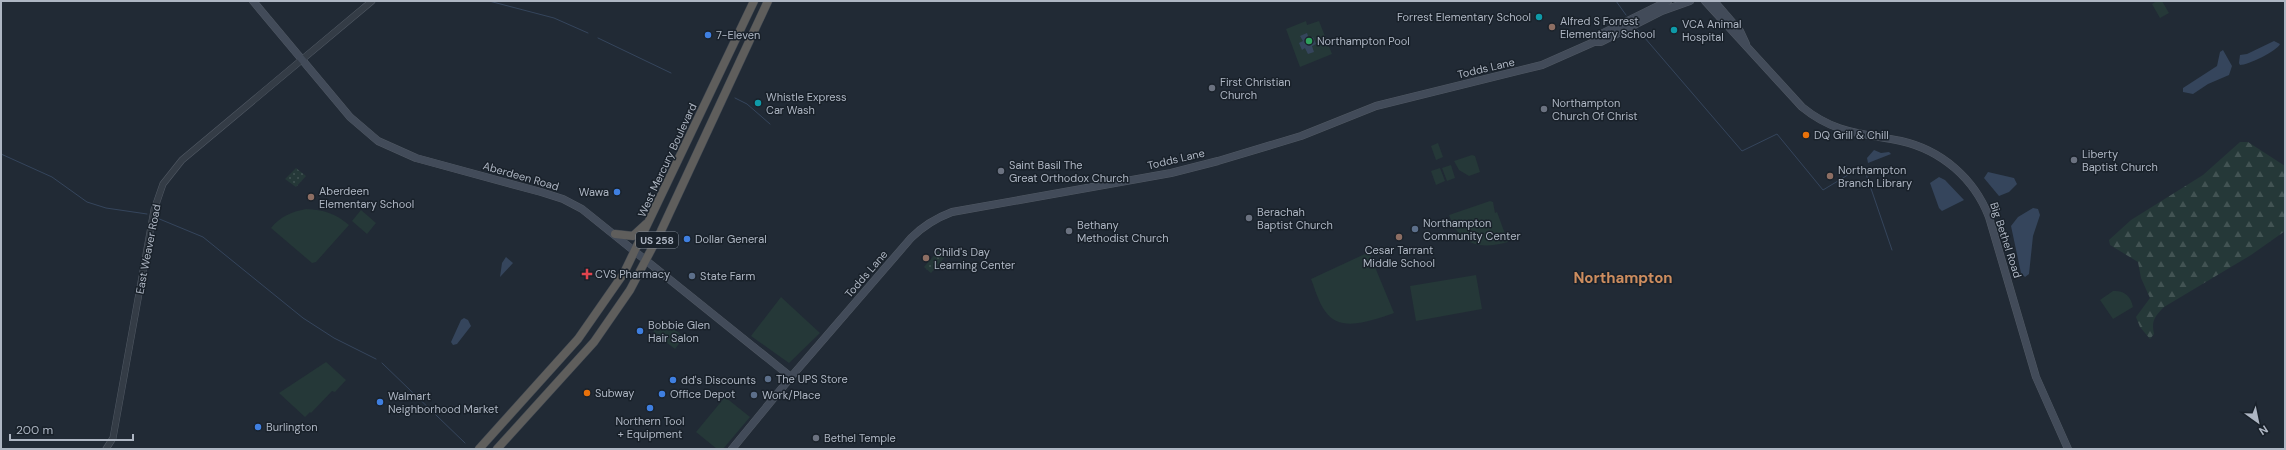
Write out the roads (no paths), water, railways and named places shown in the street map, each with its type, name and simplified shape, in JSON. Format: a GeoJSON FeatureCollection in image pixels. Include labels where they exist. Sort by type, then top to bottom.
{"type":"FeatureCollection","features":[{"type":"Feature","properties":{"kind":"highway","name":"West Mercury Boulevard"},"geometry":{"type":"LineString","coordinates":[[479,449],[588,327],[617,286],[636,251],[754,1]]}},
{"type":"Feature","properties":{"kind":"highway","name":"US 258"},"geometry":{"type":"LineString","coordinates":[[497,449],[594,342],[622,303],[647,260],[768,1]]}},
{"type":"Feature","properties":{"kind":"highway"},"geometry":{"type":"LineString","coordinates":[[615,234],[633,236],[651,219]]}},
{"type":"Feature","properties":{"kind":"main road","name":"Aberdeen Road"},"geometry":{"type":"LineString","coordinates":[[253,1],[353,122],[384,145],[416,158],[563,199],[587,212],[791,377]]}},
{"type":"Feature","properties":{"kind":"main road","name":"Todds Lane"},"geometry":{"type":"LineString","coordinates":[[1594,42],[1599,35],[1668,1]]}},
{"type":"Feature","properties":{"kind":"main road","name":"Todds Lane"},"geometry":{"type":"LineString","coordinates":[[732,449],[791,377],[911,238],[930,222],[941,216],[952,212],[1164,174],[1218,161],[1301,136],[1376,106],[1542,65],[1594,42],[1602,42],[1662,11],[1690,1]]}},
{"type":"Feature","properties":{"kind":"main road","name":"Big Bethel Road"},"geometry":{"type":"LineString","coordinates":[[1705,1],[1735,36],[1746,44],[1802,107],[1822,122],[1850,133],[1900,141],[1926,149],[1952,166],[1972,186],[1985,208],[1992,227],[2036,377],[2068,449]]}},
{"type":"Feature","properties":{"kind":"main road","name":"Big Bethel Road"},"geometry":{"type":"LineString","coordinates":[[1714,1],[1740,31],[1746,44]]}},
{"type":"Feature","properties":{"kind":"street","name":"East Weaver Road"},"geometry":{"type":"LineString","coordinates":[[106,449],[113,438],[150,228],[163,184],[182,160],[372,1]]}},
{"type":"Feature","properties":{"kind":"water"},"geometry":{"type":"Polygon","coordinates":[[[1307,33],[1309,39],[1313,37],[1316,44],[1312,46],[1314,52],[1308,54],[1305,48],[1302,50],[1299,43],[1303,41],[1300,36],[1307,33]]]}},
{"type":"Feature","properties":{"kind":"water"},"geometry":{"type":"Polygon","coordinates":[[[2274,41],[2280,44],[2274,50],[2255,60],[2240,65],[2240,55],[2247,54],[2274,41]]]}},
{"type":"Feature","properties":{"kind":"water"},"geometry":{"type":"Polygon","coordinates":[[[2223,50],[2232,66],[2229,75],[2208,84],[2193,94],[2183,92],[2183,88],[2217,66],[2220,52],[2223,50]]]}},
{"type":"Feature","properties":{"kind":"water"},"geometry":{"type":"Polygon","coordinates":[[[1874,150],[1881,153],[1889,152],[1891,154],[1868,163],[1867,158],[1874,150]]]}},
{"type":"Feature","properties":{"kind":"water"},"geometry":{"type":"Polygon","coordinates":[[[1988,172],[2014,178],[2017,184],[2009,192],[1999,196],[1984,178],[1988,172]]]}},
{"type":"Feature","properties":{"kind":"water"},"geometry":{"type":"Polygon","coordinates":[[[1939,177],[1945,180],[1964,200],[1942,211],[1939,208],[1930,183],[1939,177]]]}},
{"type":"Feature","properties":{"kind":"water"},"geometry":{"type":"Polygon","coordinates":[[[2033,208],[2038,209],[2040,215],[2033,236],[2029,274],[2025,277],[2021,273],[2011,226],[2018,217],[2033,208]]]}},
{"type":"Feature","properties":{"kind":"water"},"geometry":{"type":"Polygon","coordinates":[[[506,257],[513,263],[500,277],[502,263],[506,257]]]}},
{"type":"Feature","properties":{"kind":"water"},"geometry":{"type":"Polygon","coordinates":[[[464,318],[468,320],[471,326],[457,344],[453,345],[451,342],[461,320],[464,318]]]}},
{"type":"Feature","properties":{"kind":"waterway"},"geometry":{"type":"LineString","coordinates":[[489,1],[554,18],[588,33]]}},
{"type":"Feature","properties":{"kind":"waterway"},"geometry":{"type":"LineString","coordinates":[[1616,1],[1626,15]]}},
{"type":"Feature","properties":{"kind":"waterway"},"geometry":{"type":"LineString","coordinates":[[1638,30],[1742,151],[1777,134],[1823,190],[1861,167],[1865,171],[1892,250]]}},
{"type":"Feature","properties":{"kind":"waterway"},"geometry":{"type":"LineString","coordinates":[[598,38],[671,73]]}},
{"type":"Feature","properties":{"kind":"waterway"},"geometry":{"type":"LineString","coordinates":[[735,98],[747,104],[770,124]]}},
{"type":"Feature","properties":{"kind":"waterway"},"geometry":{"type":"LineString","coordinates":[[1,154],[52,177],[87,202],[106,208],[147,214]]}},
{"type":"Feature","properties":{"kind":"waterway"},"geometry":{"type":"LineString","coordinates":[[157,218],[203,237],[303,318],[334,338],[376,359]]}},
{"type":"Feature","properties":{"kind":"waterway"},"geometry":{"type":"LineString","coordinates":[[382,363],[465,443]]}},
{"type":"Feature","properties":{"kind":"place","name":"Forrest Elementary School"},"geometry":{"type":"Point","coordinates":[1539,17]}},
{"type":"Feature","properties":{"kind":"place","name":"Alfred S Forrest Elementary School"},"geometry":{"type":"Point","coordinates":[1552,27]}},
{"type":"Feature","properties":{"kind":"place","name":"VCA Animal Hospital"},"geometry":{"type":"Point","coordinates":[1674,30]}},
{"type":"Feature","properties":{"kind":"place","name":"7-Eleven"},"geometry":{"type":"Point","coordinates":[708,35]}},
{"type":"Feature","properties":{"kind":"place","name":"Northampton Pool"},"geometry":{"type":"Point","coordinates":[1309,41]}},
{"type":"Feature","properties":{"kind":"place","name":"First Christian Church"},"geometry":{"type":"Point","coordinates":[1212,88]}},
{"type":"Feature","properties":{"kind":"place","name":"Whistle Express Car Wash"},"geometry":{"type":"Point","coordinates":[758,103]}},
{"type":"Feature","properties":{"kind":"place","name":"Northampton Church Of Christ"},"geometry":{"type":"Point","coordinates":[1544,109]}},
{"type":"Feature","properties":{"kind":"place","name":"DQ Grill & Chill"},"geometry":{"type":"Point","coordinates":[1806,135]}},
{"type":"Feature","properties":{"kind":"place","name":"Liberty Baptist Church"},"geometry":{"type":"Point","coordinates":[2074,160]}},
{"type":"Feature","properties":{"kind":"place","name":"Saint Basil The Great Orthodox Church"},"geometry":{"type":"Point","coordinates":[1001,171]}},
{"type":"Feature","properties":{"kind":"place","name":"Northampton Branch Library"},"geometry":{"type":"Point","coordinates":[1830,176]}},
{"type":"Feature","properties":{"kind":"place","name":"Wawa"},"geometry":{"type":"Point","coordinates":[617,192]}},
{"type":"Feature","properties":{"kind":"place","name":"Aberdeen Elementary School"},"geometry":{"type":"Point","coordinates":[311,197]}},
{"type":"Feature","properties":{"kind":"place","name":"Berachah Baptist Church"},"geometry":{"type":"Point","coordinates":[1249,218]}},
{"type":"Feature","properties":{"kind":"place","name":"Northampton Community Center"},"geometry":{"type":"Point","coordinates":[1415,229]}},
{"type":"Feature","properties":{"kind":"place","name":"Bethany Methodist Church"},"geometry":{"type":"Point","coordinates":[1069,231]}},
{"type":"Feature","properties":{"kind":"place","name":"Cesar Tarrant Middle School"},"geometry":{"type":"Point","coordinates":[1399,237]}},
{"type":"Feature","properties":{"kind":"place","name":"Dollar General"},"geometry":{"type":"Point","coordinates":[687,239]}},
{"type":"Feature","properties":{"kind":"place","name":"Child's Day Learning Center"},"geometry":{"type":"Point","coordinates":[926,258]}},
{"type":"Feature","properties":{"kind":"place","name":"CVS Pharmacy"},"geometry":{"type":"Point","coordinates":[587,274]}},
{"type":"Feature","properties":{"kind":"place","name":"State Farm"},"geometry":{"type":"Point","coordinates":[692,276]}},
{"type":"Feature","properties":{"kind":"place","name":"Bobbie Glen Hair Salon"},"geometry":{"type":"Point","coordinates":[640,331]}},
{"type":"Feature","properties":{"kind":"place","name":"The UPS Store"},"geometry":{"type":"Point","coordinates":[768,379]}},
{"type":"Feature","properties":{"kind":"place","name":"dd's Discounts"},"geometry":{"type":"Point","coordinates":[673,380]}},
{"type":"Feature","properties":{"kind":"place","name":"Subway"},"geometry":{"type":"Point","coordinates":[587,393]}},
{"type":"Feature","properties":{"kind":"place","name":"Office Depot"},"geometry":{"type":"Point","coordinates":[662,394]}},
{"type":"Feature","properties":{"kind":"place","name":"Work/Place"},"geometry":{"type":"Point","coordinates":[754,395]}},
{"type":"Feature","properties":{"kind":"place","name":"Walmart Neighborhood Market"},"geometry":{"type":"Point","coordinates":[380,402]}},
{"type":"Feature","properties":{"kind":"place","name":"Northern Tool + Equipment"},"geometry":{"type":"Point","coordinates":[650,408]}},
{"type":"Feature","properties":{"kind":"place","name":"Burlington"},"geometry":{"type":"Point","coordinates":[258,427]}},
{"type":"Feature","properties":{"kind":"place","name":"Bethel Temple"},"geometry":{"type":"Point","coordinates":[816,438]}},
{"type":"Feature","properties":{"kind":"district","name":"Northampton"},"geometry":{"type":"Point","coordinates":[1623,278]}}]}
